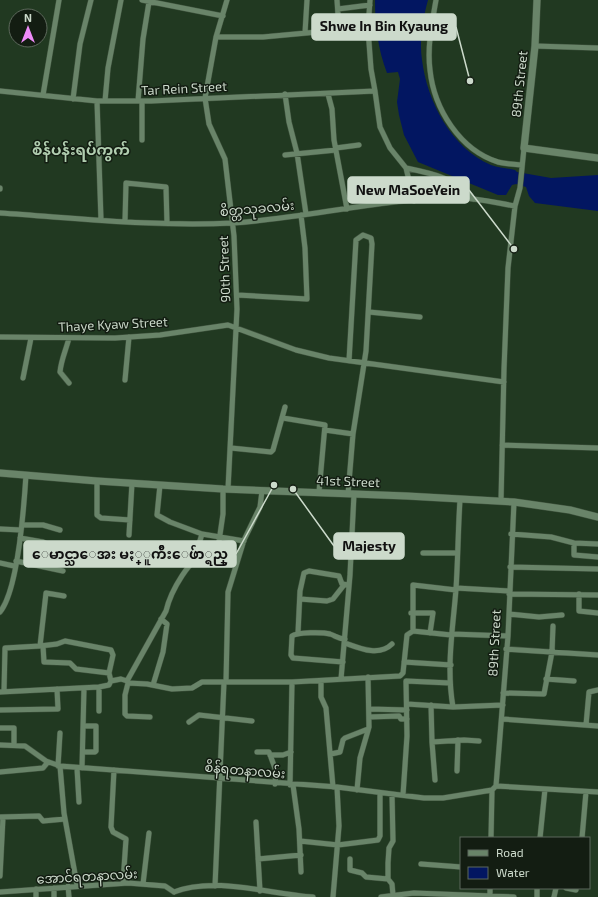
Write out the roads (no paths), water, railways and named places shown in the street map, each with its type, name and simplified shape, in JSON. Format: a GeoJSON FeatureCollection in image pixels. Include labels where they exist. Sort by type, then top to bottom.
{"type":"FeatureCollection","features":[{"type":"Feature","properties":{"kind":"main road","name":"89th Street"},"geometry":{"type":"LineString","coordinates":[[524,148],[535,46],[537,0]]}},
{"type":"Feature","properties":{"kind":"main road"},"geometry":{"type":"LineString","coordinates":[[524,148],[598,158]]}},
{"type":"Feature","properties":{"kind":"main road","name":"41st Street"},"geometry":{"type":"LineString","coordinates":[[0,473],[97,482],[262,491],[319,492],[501,501],[570,510],[598,517]]}},
{"type":"Feature","properties":{"kind":"street"},"geometry":{"type":"LineString","coordinates":[[43,95],[59,0]]}},
{"type":"Feature","properties":{"kind":"street"},"geometry":{"type":"LineString","coordinates":[[74,99],[80,44],[91,0]]}},
{"type":"Feature","properties":{"kind":"street"},"geometry":{"type":"LineString","coordinates":[[105,101],[108,68],[121,0]]}},
{"type":"Feature","properties":{"kind":"street"},"geometry":{"type":"LineString","coordinates":[[142,0],[223,16]]}},
{"type":"Feature","properties":{"kind":"street","name":"90th Street"},"geometry":{"type":"LineString","coordinates":[[217,555],[231,448],[237,295],[233,222],[225,159],[208,120],[205,98],[216,37],[227,0]]}},
{"type":"Feature","properties":{"kind":"street"},"geometry":{"type":"LineString","coordinates":[[305,34],[307,0]]}},
{"type":"Feature","properties":{"kind":"street"},"geometry":{"type":"LineString","coordinates":[[216,37],[263,37],[339,30],[338,0]]}},
{"type":"Feature","properties":{"kind":"street"},"geometry":{"type":"LineString","coordinates":[[436,0],[430,35],[430,72],[438,103],[459,136],[474,150],[499,162],[522,167]]}},
{"type":"Feature","properties":{"kind":"street"},"geometry":{"type":"LineString","coordinates":[[142,140],[140,101],[143,39],[149,2]]}},
{"type":"Feature","properties":{"kind":"street"},"geometry":{"type":"LineString","coordinates":[[338,9],[370,2],[368,29],[371,69],[379,122],[384,136],[406,168],[414,200]]}},
{"type":"Feature","properties":{"kind":"street"},"geometry":{"type":"LineString","coordinates":[[535,46],[598,48]]}},
{"type":"Feature","properties":{"kind":"street","name":"Tar Rein Street"},"geometry":{"type":"LineString","coordinates":[[0,91],[97,101],[140,101],[375,91]]}},
{"type":"Feature","properties":{"kind":"street"},"geometry":{"type":"LineString","coordinates":[[237,295],[307,299],[304,215],[297,153],[289,122],[285,94]]}},
{"type":"Feature","properties":{"kind":"street"},"geometry":{"type":"LineString","coordinates":[[328,94],[332,109],[336,149],[347,209]]}},
{"type":"Feature","properties":{"kind":"street"},"geometry":{"type":"LineString","coordinates":[[97,101],[101,220]]}},
{"type":"Feature","properties":{"kind":"street"},"geometry":{"type":"LineString","coordinates":[[285,154],[359,145]]}},
{"type":"Feature","properties":{"kind":"street","name":"89th Street"},"geometry":{"type":"LineString","coordinates":[[501,501],[508,268],[515,206],[520,188],[524,148]]}},
{"type":"Feature","properties":{"kind":"street"},"geometry":{"type":"LineString","coordinates":[[406,168],[433,174],[454,183],[464,189],[472,199]]}},
{"type":"Feature","properties":{"kind":"street"},"geometry":{"type":"LineString","coordinates":[[125,221],[126,183],[166,187],[167,223]]}},
{"type":"Feature","properties":{"kind":"street","name":"စိတ္တသုခလမ်း"},"geometry":{"type":"LineString","coordinates":[[0,213],[167,223],[233,222],[304,215],[414,200],[472,199],[515,206]]}},
{"type":"Feature","properties":{"kind":"street"},"geometry":{"type":"LineString","coordinates":[[341,679],[345,641],[353,434],[364,362],[369,312],[372,244],[371,238],[363,235],[356,240],[349,361]]}},
{"type":"Feature","properties":{"kind":"street"},"geometry":{"type":"LineString","coordinates":[[369,312],[420,317]]}},
{"type":"Feature","properties":{"kind":"street","name":"Thaye Kyaw Street"},"geometry":{"type":"LineString","coordinates":[[0,337],[130,337],[160,335],[219,325],[236,327],[301,352],[349,361],[504,382]]}},
{"type":"Feature","properties":{"kind":"street"},"geometry":{"type":"LineString","coordinates":[[125,380],[130,337]]}},
{"type":"Feature","properties":{"kind":"street"},"geometry":{"type":"LineString","coordinates":[[23,378],[32,338]]}},
{"type":"Feature","properties":{"kind":"street"},"geometry":{"type":"LineString","coordinates":[[69,338],[66,350],[61,359],[60,372],[69,383]]}},
{"type":"Feature","properties":{"kind":"street"},"geometry":{"type":"LineString","coordinates":[[231,448],[271,452],[274,450],[285,407]]}},
{"type":"Feature","properties":{"kind":"street"},"geometry":{"type":"LineString","coordinates":[[283,418],[325,424],[319,492]]}},
{"type":"Feature","properties":{"kind":"street"},"geometry":{"type":"LineString","coordinates":[[325,430],[353,434]]}},
{"type":"Feature","properties":{"kind":"street"},"geometry":{"type":"LineString","coordinates":[[502,445],[598,448]]}},
{"type":"Feature","properties":{"kind":"street"},"geometry":{"type":"LineString","coordinates":[[0,612],[10,587],[22,528],[26,475]]}},
{"type":"Feature","properties":{"kind":"street"},"geometry":{"type":"LineString","coordinates":[[97,482],[98,515],[101,518],[130,520]]}},
{"type":"Feature","properties":{"kind":"street"},"geometry":{"type":"LineString","coordinates":[[129,535],[132,483]]}},
{"type":"Feature","properties":{"kind":"street"},"geometry":{"type":"LineString","coordinates":[[160,485],[157,507],[159,517],[202,534],[244,541]]}},
{"type":"Feature","properties":{"kind":"street"},"geometry":{"type":"LineString","coordinates":[[216,886],[228,592],[244,541],[260,507],[262,491]]}},
{"type":"Feature","properties":{"kind":"street"},"geometry":{"type":"LineString","coordinates":[[453,707],[450,682],[451,635],[456,589],[460,500]]}},
{"type":"Feature","properties":{"kind":"street","name":"89th Street"},"geometry":{"type":"LineString","coordinates":[[491,837],[508,636],[511,534],[514,502]]}},
{"type":"Feature","properties":{"kind":"street"},"geometry":{"type":"LineString","coordinates":[[0,528],[22,528],[43,525],[60,530]]}},
{"type":"Feature","properties":{"kind":"street"},"geometry":{"type":"LineString","coordinates":[[200,555],[198,547],[202,534]]}},
{"type":"Feature","properties":{"kind":"street"},"geometry":{"type":"LineString","coordinates":[[511,534],[551,537],[574,543],[598,544]]}},
{"type":"Feature","properties":{"kind":"street"},"geometry":{"type":"LineString","coordinates":[[20,538],[43,542],[51,546]]}},
{"type":"Feature","properties":{"kind":"street"},"geometry":{"type":"LineString","coordinates":[[574,543],[574,555],[598,557]]}},
{"type":"Feature","properties":{"kind":"street"},"geometry":{"type":"LineString","coordinates":[[150,717],[127,716],[125,714],[127,682],[166,611],[168,600],[185,571],[200,555],[208,553],[238,559]]}},
{"type":"Feature","properties":{"kind":"street"},"geometry":{"type":"LineString","coordinates":[[423,553],[457,553]]}},
{"type":"Feature","properties":{"kind":"street"},"geometry":{"type":"LineString","coordinates":[[0,563],[63,572]]}},
{"type":"Feature","properties":{"kind":"street"},"geometry":{"type":"LineString","coordinates":[[510,567],[598,569]]}},
{"type":"Feature","properties":{"kind":"street"},"geometry":{"type":"LineString","coordinates":[[298,633],[302,576],[309,571],[339,576],[342,584],[347,585]]}},
{"type":"Feature","properties":{"kind":"street"},"geometry":{"type":"LineString","coordinates":[[413,631],[411,613],[412,584],[456,589],[598,595]]}},
{"type":"Feature","properties":{"kind":"street"},"geometry":{"type":"LineString","coordinates":[[300,599],[333,599],[347,585]]}},
{"type":"Feature","properties":{"kind":"street"},"geometry":{"type":"LineString","coordinates":[[64,596],[46,594],[42,646],[44,662],[70,663],[76,668],[109,674]]}},
{"type":"Feature","properties":{"kind":"street"},"geometry":{"type":"LineString","coordinates":[[579,594],[579,611],[598,613]]}},
{"type":"Feature","properties":{"kind":"street"},"geometry":{"type":"LineString","coordinates":[[411,613],[432,613],[430,633]]}},
{"type":"Feature","properties":{"kind":"street"},"geometry":{"type":"LineString","coordinates":[[509,614],[539,617],[562,615]]}},
{"type":"Feature","properties":{"kind":"street"},"geometry":{"type":"LineString","coordinates":[[153,685],[163,652],[167,624],[161,619]]}},
{"type":"Feature","properties":{"kind":"street"},"geometry":{"type":"LineString","coordinates":[[503,693],[543,694],[552,652],[553,626]]}},
{"type":"Feature","properties":{"kind":"street"},"geometry":{"type":"LineString","coordinates":[[404,795],[407,707],[406,680],[403,674],[407,635],[413,631],[451,635],[508,636]]}},
{"type":"Feature","properties":{"kind":"street"},"geometry":{"type":"LineString","coordinates":[[343,662],[293,658],[291,655],[292,636],[298,633],[329,634],[364,650],[388,648],[392,644]]}},
{"type":"Feature","properties":{"kind":"street"},"geometry":{"type":"LineString","coordinates":[[111,681],[109,674],[113,655],[111,650],[65,641],[57,644],[42,646],[5,648],[2,692],[99,688],[109,685],[111,681],[121,678],[127,682],[153,685],[172,690],[192,688],[202,682],[321,681],[400,676],[403,674]]}},
{"type":"Feature","properties":{"kind":"street"},"geometry":{"type":"LineString","coordinates":[[506,649],[598,655]]}},
{"type":"Feature","properties":{"kind":"street"},"geometry":{"type":"LineString","coordinates":[[404,662],[451,664]]}},
{"type":"Feature","properties":{"kind":"street"},"geometry":{"type":"LineString","coordinates":[[357,790],[360,758],[368,729],[368,677]]}},
{"type":"Feature","properties":{"kind":"street"},"geometry":{"type":"LineString","coordinates":[[406,680],[450,682]]}},
{"type":"Feature","properties":{"kind":"street"},"geometry":{"type":"LineString","coordinates":[[546,680],[574,681]]}},
{"type":"Feature","properties":{"kind":"street"},"geometry":{"type":"LineString","coordinates":[[321,681],[321,697],[326,708],[335,787],[338,845],[334,897]]}},
{"type":"Feature","properties":{"kind":"street"},"geometry":{"type":"LineString","coordinates":[[292,682],[292,785],[300,841],[301,872]]}},
{"type":"Feature","properties":{"kind":"street"},"geometry":{"type":"LineString","coordinates":[[78,802],[80,768],[83,752],[84,688]]}},
{"type":"Feature","properties":{"kind":"street"},"geometry":{"type":"LineString","coordinates":[[99,688],[99,711]]}},
{"type":"Feature","properties":{"kind":"street"},"geometry":{"type":"LineString","coordinates":[[0,710],[58,711],[57,689]]}},
{"type":"Feature","properties":{"kind":"street"},"geometry":{"type":"LineString","coordinates":[[586,725],[589,692],[598,690]]}},
{"type":"Feature","properties":{"kind":"street"},"geometry":{"type":"LineString","coordinates":[[368,709],[432,705],[453,707],[503,704]]}},
{"type":"Feature","properties":{"kind":"street"},"geometry":{"type":"LineString","coordinates":[[432,705],[432,742],[435,780]]}},
{"type":"Feature","properties":{"kind":"street"},"geometry":{"type":"LineString","coordinates":[[189,722],[199,715],[252,721]]}},
{"type":"Feature","properties":{"kind":"street"},"geometry":{"type":"LineString","coordinates":[[368,717],[399,716],[401,720],[407,719]]}},
{"type":"Feature","properties":{"kind":"street"},"geometry":{"type":"LineString","coordinates":[[502,719],[598,726]]}},
{"type":"Feature","properties":{"kind":"street"},"geometry":{"type":"LineString","coordinates":[[83,752],[96,751],[96,726],[84,726]]}},
{"type":"Feature","properties":{"kind":"street"},"geometry":{"type":"LineString","coordinates":[[0,728],[14,728],[14,745]]}},
{"type":"Feature","properties":{"kind":"street"},"geometry":{"type":"LineString","coordinates":[[331,754],[340,752],[343,740],[345,738],[368,729]]}},
{"type":"Feature","properties":{"kind":"street"},"geometry":{"type":"LineString","coordinates":[[60,733],[59,766],[65,819],[77,885]]}},
{"type":"Feature","properties":{"kind":"street"},"geometry":{"type":"LineString","coordinates":[[432,742],[458,740],[479,741]]}},
{"type":"Feature","properties":{"kind":"street"},"geometry":{"type":"LineString","coordinates":[[457,771],[458,740]]}},
{"type":"Feature","properties":{"kind":"street","name":"စိန်ရတနာလမ်း"},"geometry":{"type":"LineString","coordinates":[[0,745],[25,746],[48,762],[59,766],[275,784],[335,787],[404,795],[443,798],[494,788],[598,792]]}},
{"type":"Feature","properties":{"kind":"street"},"geometry":{"type":"LineString","coordinates":[[257,752],[268,752],[270,755],[283,755],[291,752]]}},
{"type":"Feature","properties":{"kind":"street"},"geometry":{"type":"LineString","coordinates":[[270,755],[276,771],[275,784]]}},
{"type":"Feature","properties":{"kind":"street"},"geometry":{"type":"LineString","coordinates":[[0,772],[43,768],[48,762]]}},
{"type":"Feature","properties":{"kind":"street"},"geometry":{"type":"LineString","coordinates":[[114,770],[111,827],[113,832],[126,839],[123,883]]}},
{"type":"Feature","properties":{"kind":"street"},"geometry":{"type":"LineString","coordinates":[[540,837],[545,789]]}},
{"type":"Feature","properties":{"kind":"street"},"geometry":{"type":"LineString","coordinates":[[582,837],[586,792]]}},
{"type":"Feature","properties":{"kind":"street"},"geometry":{"type":"LineString","coordinates":[[300,841],[338,845],[380,838],[380,793]]}},
{"type":"Feature","properties":{"kind":"street"},"geometry":{"type":"LineString","coordinates":[[392,794],[393,841],[389,848],[388,879],[392,884],[394,895]]}},
{"type":"Feature","properties":{"kind":"street"},"geometry":{"type":"LineString","coordinates":[[0,876],[1,817],[39,816],[43,821],[65,819]]}},
{"type":"Feature","properties":{"kind":"street"},"geometry":{"type":"LineString","coordinates":[[256,822],[260,891]]}},
{"type":"Feature","properties":{"kind":"street"},"geometry":{"type":"LineString","coordinates":[[143,884],[149,832]]}},
{"type":"Feature","properties":{"kind":"street"},"geometry":{"type":"LineString","coordinates":[[258,858],[301,855]]}},
{"type":"Feature","properties":{"kind":"street"},"geometry":{"type":"LineString","coordinates":[[350,859],[350,870],[362,873],[366,877],[388,879]]}},
{"type":"Feature","properties":{"kind":"street"},"geometry":{"type":"LineString","coordinates":[[421,864],[460,867]]}},
{"type":"Feature","properties":{"kind":"street","name":"အောင်ရတနာလမ်း"},"geometry":{"type":"LineString","coordinates":[[0,892],[77,885],[123,883],[165,886],[173,895]]}},
{"type":"Feature","properties":{"kind":"street"},"geometry":{"type":"LineString","coordinates":[[68,886],[68,897]]}},
{"type":"Feature","properties":{"kind":"street"},"geometry":{"type":"LineString","coordinates":[[173,895],[193,887],[216,886],[313,897]]}},
{"type":"Feature","properties":{"kind":"street"},"geometry":{"type":"LineString","coordinates":[[54,888],[54,897]]}},
{"type":"Feature","properties":{"kind":"street"},"geometry":{"type":"LineString","coordinates":[[36,889],[36,897]]}},
{"type":"Feature","properties":{"kind":"street"},"geometry":{"type":"LineString","coordinates":[[575,897],[576,889]]}},
{"type":"Feature","properties":{"kind":"street"},"geometry":{"type":"LineString","coordinates":[[381,897],[414,893],[514,897]]}},
{"type":"Feature","properties":{"kind":"water"},"geometry":{"type":"Polygon","coordinates":[[[375,0],[428,0],[421,37],[421,53],[425,76],[435,107],[443,122],[464,147],[491,165],[515,170],[517,172],[551,178],[598,175],[598,211],[535,203],[529,196],[526,187],[516,184],[512,185],[506,195],[498,195],[418,162],[404,135],[399,115],[397,102],[400,79],[398,72],[387,73],[381,55],[376,28],[375,0]]]}},
{"type":"Feature","properties":{"kind":"place","name":"Shwe In Bin Kyaung"},"geometry":{"type":"Point","coordinates":[470,81]}},
{"type":"Feature","properties":{"kind":"place","name":"New MaSoeYein"},"geometry":{"type":"Point","coordinates":[514,249]}},
{"type":"Feature","properties":{"kind":"place","name":"ေမာင္သာေအး မႏ္ူက်ီးေဖ်ာ္ရည္"},"geometry":{"type":"Point","coordinates":[274,485]}},
{"type":"Feature","properties":{"kind":"place","name":"Majesty"},"geometry":{"type":"Point","coordinates":[293,489]}},
{"type":"Feature","properties":{"kind":"district","name":"စိန်ပန်းရပ်ကွက်"},"geometry":{"type":"Point","coordinates":[81,149]}}]}
